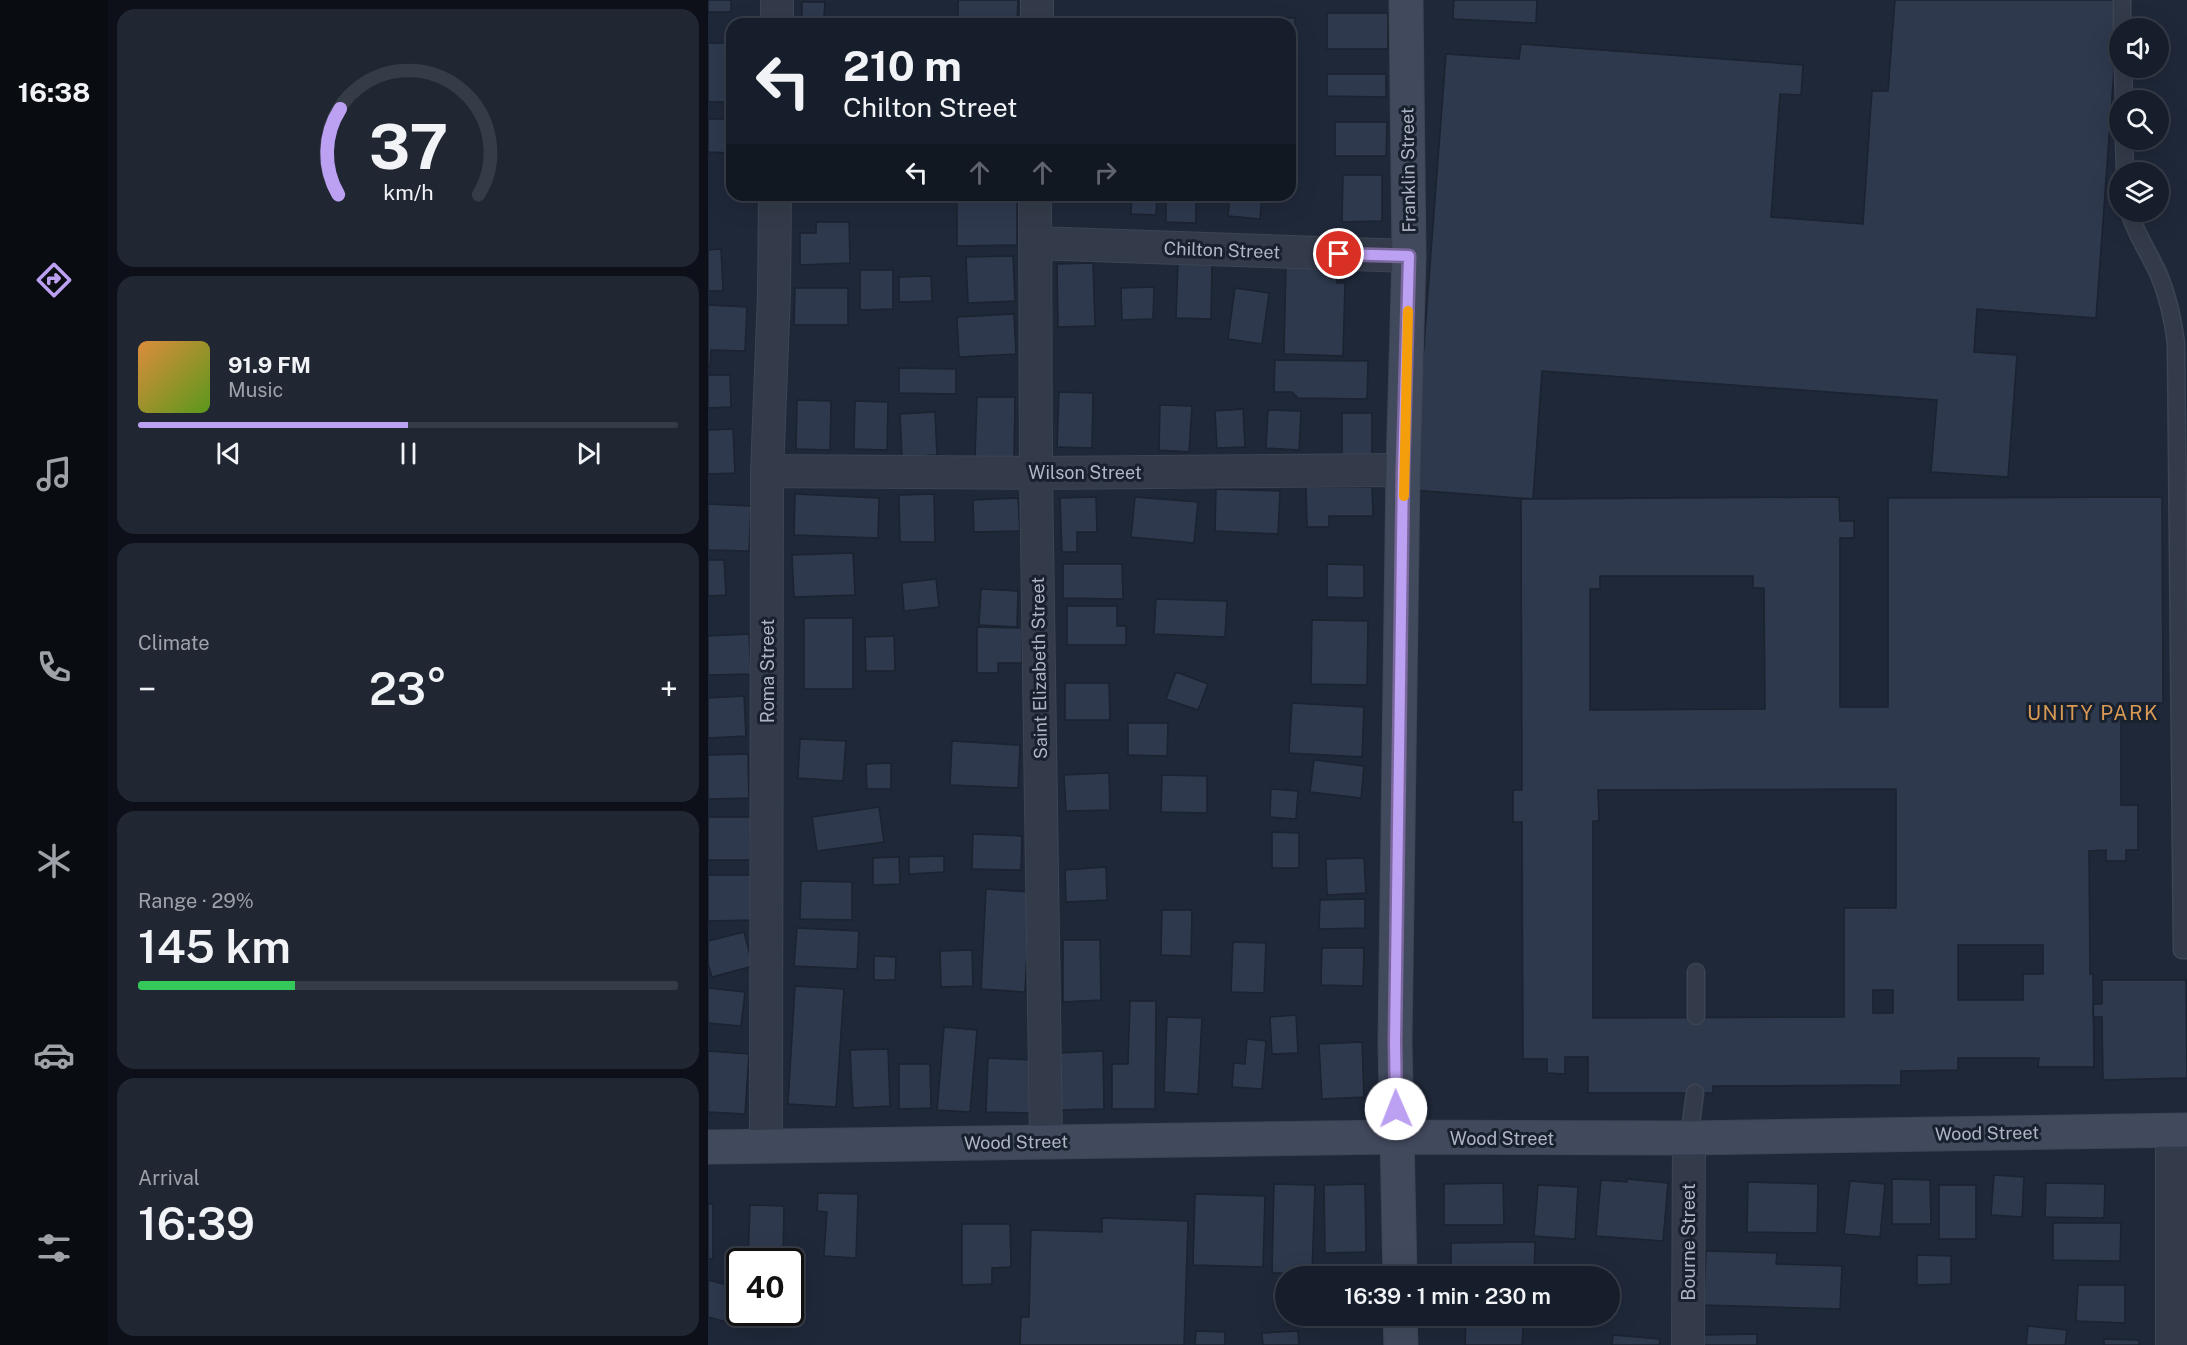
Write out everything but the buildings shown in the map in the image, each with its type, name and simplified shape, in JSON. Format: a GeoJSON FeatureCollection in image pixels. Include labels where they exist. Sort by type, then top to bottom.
{"type":"FeatureCollection","features":[{"type":"Feature","properties":{"kind":"main road","name":"Franklin Street"},"geometry":{"type":"LineString","coordinates":[[1400,1266],[1395,1042],[1403,470],[1409,256],[1406,0]]}},
{"type":"Feature","properties":{"kind":"main road","name":"Wood Street"},"geometry":{"type":"LineString","coordinates":[[708,1147],[1397,1137],[1689,1138],[2179,1130]]}},
{"type":"Feature","properties":{"kind":"main road"},"geometry":{"type":"LineString","coordinates":[[1400,1326],[1401,1345]]}},
{"type":"Feature","properties":{"kind":"street"},"geometry":{"type":"LineString","coordinates":[[777,0],[777,18]]}},
{"type":"Feature","properties":{"kind":"street"},"geometry":{"type":"LineString","coordinates":[[1037,0],[1037,18]]}},
{"type":"Feature","properties":{"kind":"street","name":"Roma Street"},"geometry":{"type":"LineString","coordinates":[[766,1146],[767,471],[775,201]]}},
{"type":"Feature","properties":{"kind":"street","name":"Saint Elizabeth Street"},"geometry":{"type":"LineString","coordinates":[[1035,201],[1036,473],[1046,1141]]}},
{"type":"Feature","properties":{"kind":"street","name":"Chilton Street"},"geometry":{"type":"LineString","coordinates":[[1035,243],[1409,256]]}},
{"type":"Feature","properties":{"kind":"street","name":"Wilson Street"},"geometry":{"type":"LineString","coordinates":[[767,471],[1036,473],[1403,470]]}},
{"type":"Feature","properties":{"kind":"street"},"geometry":{"type":"LineString","coordinates":[[2172,1345],[2179,1130]]}},
{"type":"Feature","properties":{"kind":"street","name":"Bourne Street"},"geometry":{"type":"LineString","coordinates":[[1688,1345],[1689,1138]]}},
{"type":"Feature","properties":{"kind":"lane"},"geometry":{"type":"LineString","coordinates":[[2122,0],[2122,18]]}},
{"type":"Feature","properties":{"kind":"lane"},"geometry":{"type":"LineString","coordinates":[[2132,222],[2159,275],[2171,310],[2176,343],[2182,950],[2187,950]]}},
{"type":"Feature","properties":{"kind":"lane"},"geometry":{"type":"LineString","coordinates":[[1696,972],[1696,1016]]}},
{"type":"Feature","properties":{"kind":"lane"},"geometry":{"type":"LineString","coordinates":[[1689,1138],[1695,1093]]}},
{"type":"Feature","properties":{"kind":"slow traffic"},"geometry":{"type":"LineString","coordinates":[[1404,496],[1408,311]]}},
{"type":"Feature","properties":{"kind":"district","name":"UNITY PARK"},"geometry":{"type":"Point","coordinates":[2093,713]}},
{"type":"Feature","properties":{"kind":"route"},"geometry":{"type":"LineString","coordinates":[[1339,254],[1409,256],[1403,470],[1396,1109]]}}]}
